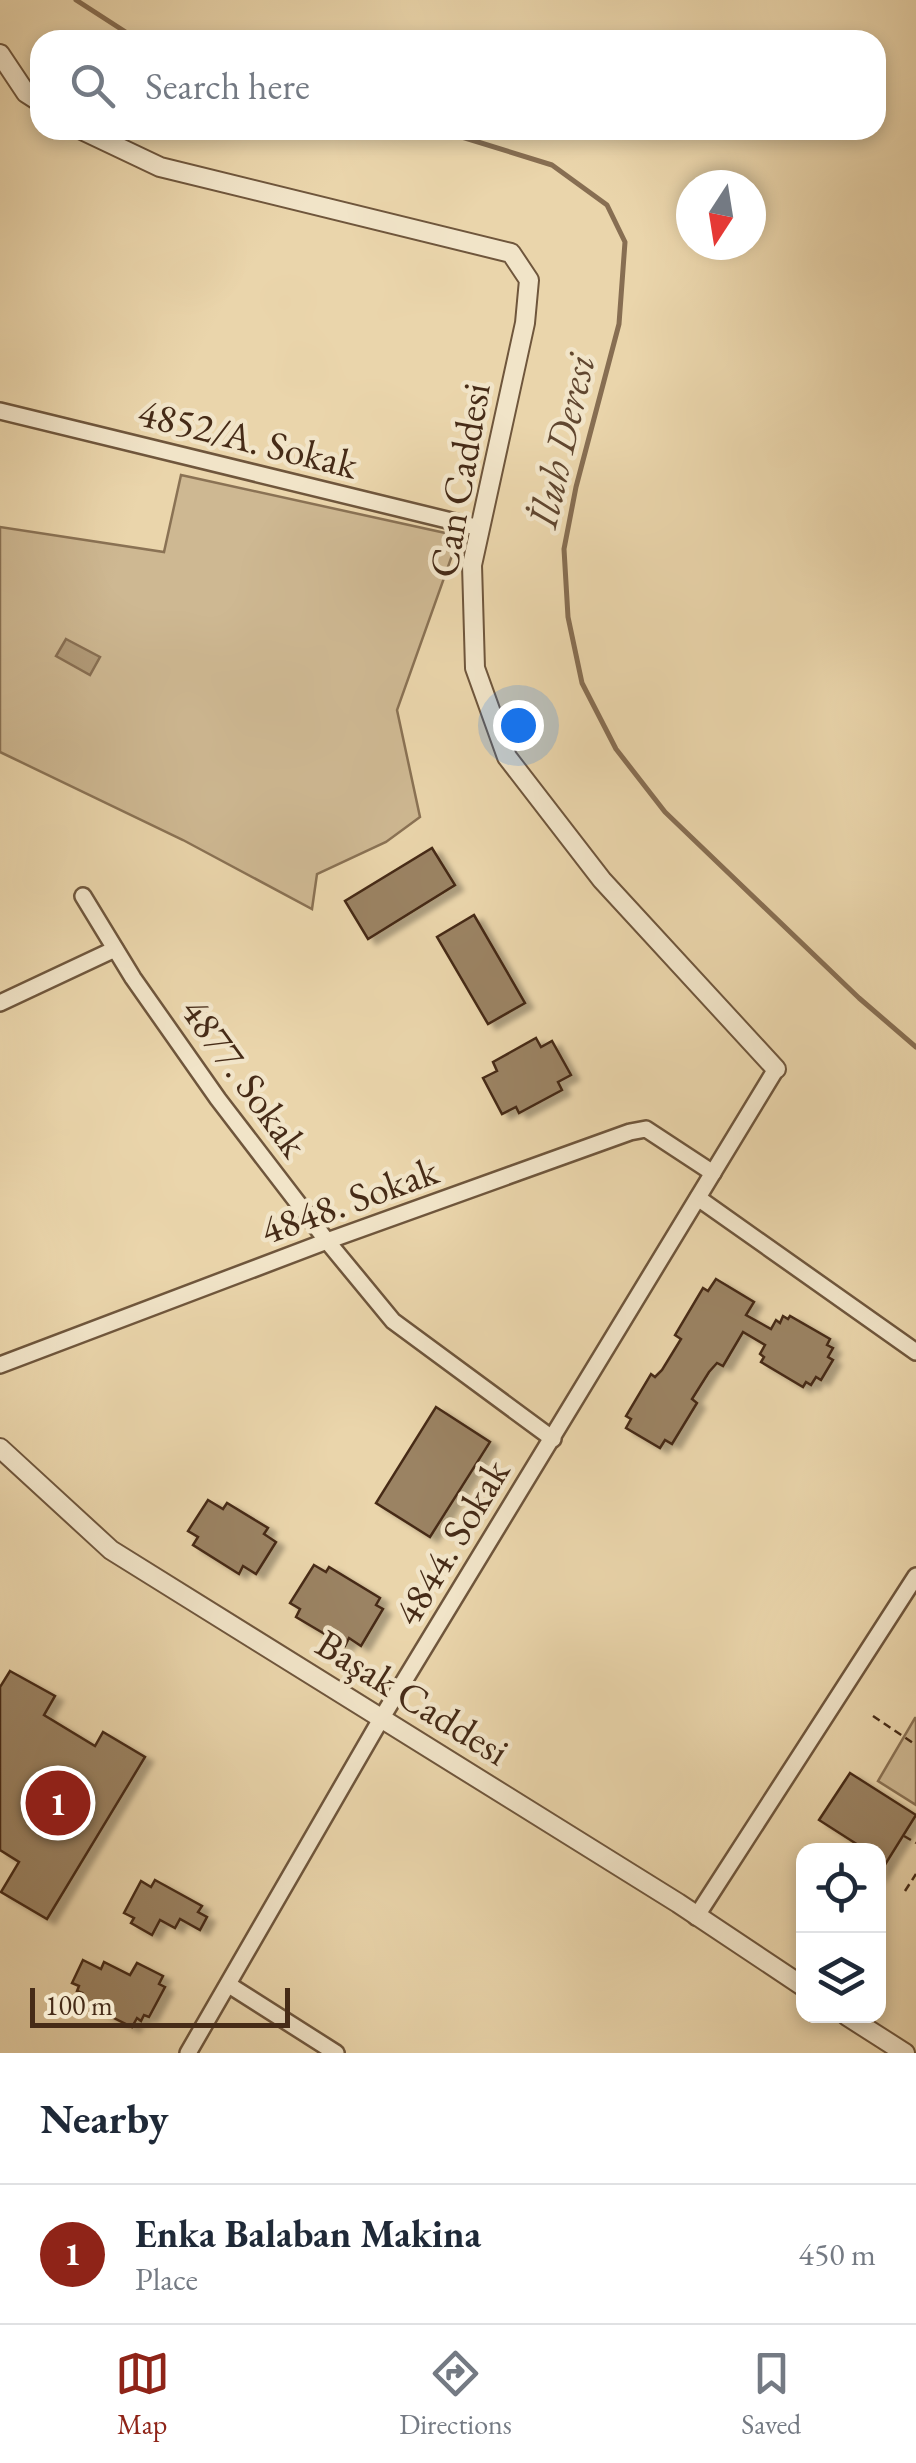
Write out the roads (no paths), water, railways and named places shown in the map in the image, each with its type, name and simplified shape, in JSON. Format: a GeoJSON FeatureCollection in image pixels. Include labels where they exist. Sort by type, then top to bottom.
{"type":"FeatureCollection","features":[{"type":"Feature","properties":{"kind":"street"},"geometry":{"type":"LineString","coordinates":[[0,54],[30,96]]}},
{"type":"Feature","properties":{"kind":"street","name":"Can Caddesi"},"geometry":{"type":"LineString","coordinates":[[103,140],[160,167],[511,253],[529,280],[525,323],[472,565],[474,668],[508,757],[602,880],[776,1069]]}},
{"type":"Feature","properties":{"kind":"street","name":"4852/A. Sokak"},"geometry":{"type":"LineString","coordinates":[[0,411],[480,528]]}},
{"type":"Feature","properties":{"kind":"street","name":"4877. Sokak"},"geometry":{"type":"LineString","coordinates":[[83,896],[218,1099],[393,1321],[553,1438]]}},
{"type":"Feature","properties":{"kind":"street"},"geometry":{"type":"LineString","coordinates":[[0,1004],[115,948]]}},
{"type":"Feature","properties":{"kind":"street","name":"4844. Sokak"},"geometry":{"type":"LineString","coordinates":[[188,2053],[381,1719],[776,1069]]}},
{"type":"Feature","properties":{"kind":"street","name":"4848. Sokak"},"geometry":{"type":"LineString","coordinates":[[0,1365],[327,1242],[646,1129],[714,1173]]}},
{"type":"Feature","properties":{"kind":"street"},"geometry":{"type":"LineString","coordinates":[[698,1198],[916,1352]]}},
{"type":"Feature","properties":{"kind":"street","name":"Başak Caddesi"},"geometry":{"type":"LineString","coordinates":[[0,1448],[111,1550],[796,1982]]}},
{"type":"Feature","properties":{"kind":"street"},"geometry":{"type":"LineString","coordinates":[[696,1917],[916,1576]]}},
{"type":"Feature","properties":{"kind":"street"},"geometry":{"type":"LineString","coordinates":[[229,1984],[336,2053]]}},
{"type":"Feature","properties":{"kind":"street"},"geometry":{"type":"LineString","coordinates":[[858,2023],[905,2053]]}},
{"type":"Feature","properties":{"kind":"waterway","name":"İluh Deresi"},"geometry":{"type":"LineString","coordinates":[[76,0],[122,30]]}},
{"type":"Feature","properties":{"kind":"waterway","name":"İluh Deresi"},"geometry":{"type":"LineString","coordinates":[[471,140],[552,165],[607,205],[625,242],[619,324],[576,487],[564,549],[568,617],[582,683],[616,749],[665,812],[859,998],[916,1047]]}},
{"type":"Feature","properties":{"kind":"place","name":"Enka Balaban Makina"},"geometry":{"type":"Point","coordinates":[58,1803]}}]}
